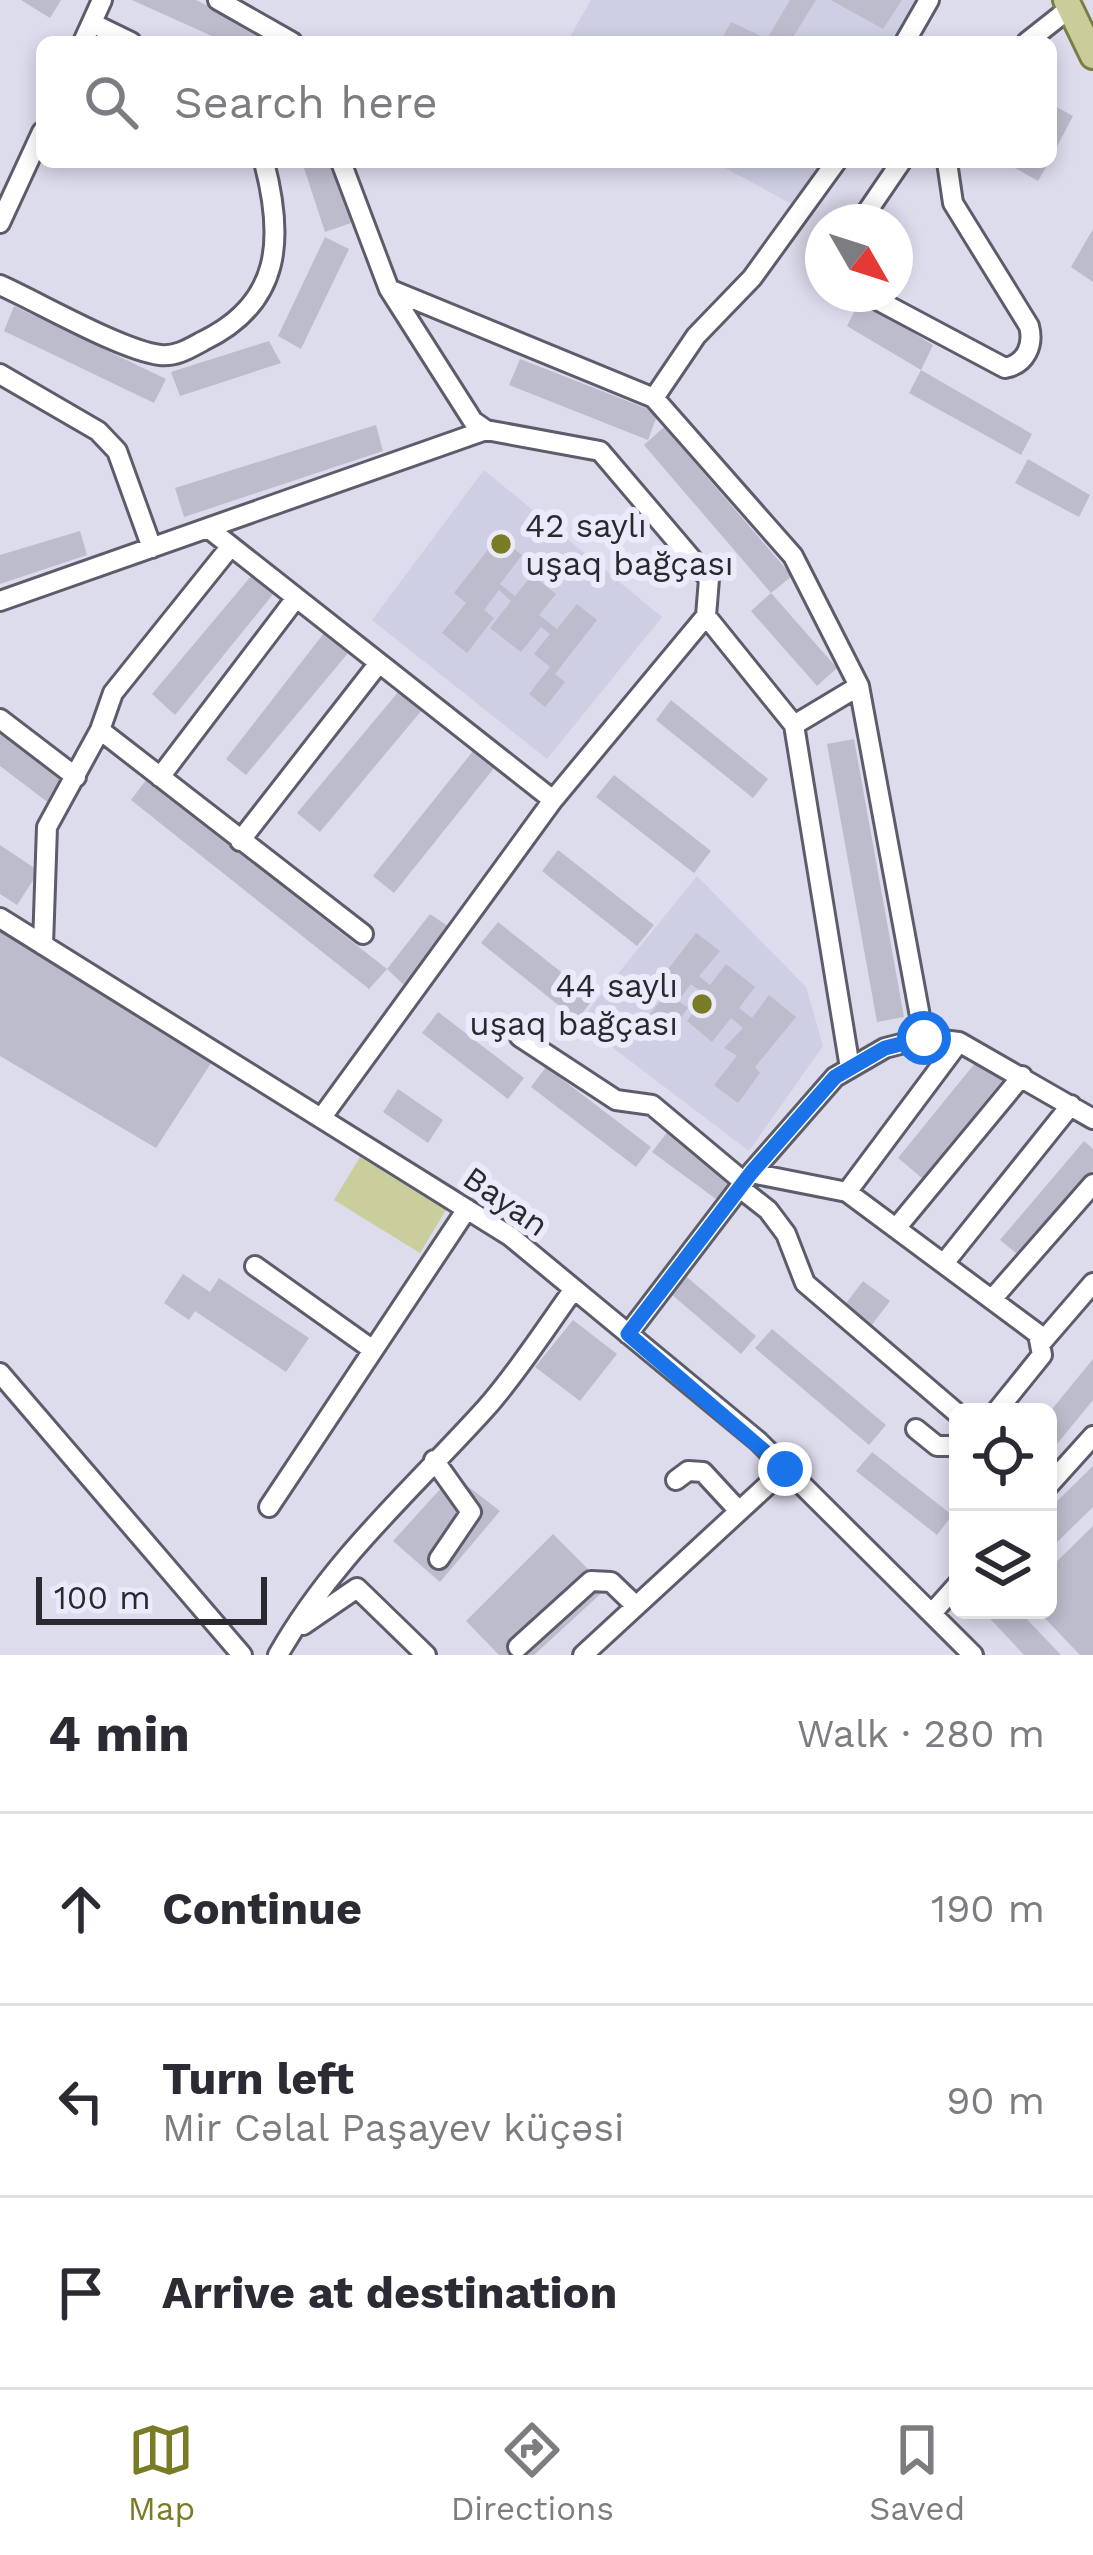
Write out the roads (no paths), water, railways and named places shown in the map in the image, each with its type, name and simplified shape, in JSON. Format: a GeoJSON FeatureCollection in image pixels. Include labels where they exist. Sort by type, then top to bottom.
{"type":"FeatureCollection","features":[{"type":"Feature","properties":{"kind":"main road"},"geometry":{"type":"LineString","coordinates":[[1068,4],[1093,56]]}},
{"type":"Feature","properties":{"kind":"street"},"geometry":{"type":"LineString","coordinates":[[87,33],[102,0]]}},
{"type":"Feature","properties":{"kind":"street"},"geometry":{"type":"LineString","coordinates":[[218,0],[281,36]]}},
{"type":"Feature","properties":{"kind":"street"},"geometry":{"type":"LineString","coordinates":[[908,36],[929,0]]}},
{"type":"Feature","properties":{"kind":"street"},"geometry":{"type":"LineString","coordinates":[[1033,36],[1068,4]]}},
{"type":"Feature","properties":{"kind":"street"},"geometry":{"type":"LineString","coordinates":[[0,223],[36,145]]}},
{"type":"Feature","properties":{"kind":"street"},"geometry":{"type":"LineString","coordinates":[[0,285],[153,354],[183,351],[234,327],[268,275],[278,217],[266,168]]}},
{"type":"Feature","properties":{"kind":"street"},"geometry":{"type":"LineString","coordinates":[[322,1117],[554,800],[706,616],[709,579],[600,451],[486,430],[473,422],[389,289],[342,168]]}},
{"type":"Feature","properties":{"kind":"street"},"geometry":{"type":"LineString","coordinates":[[654,398],[696,336],[752,278],[832,168]]}},
{"type":"Feature","properties":{"kind":"street"},"geometry":{"type":"LineString","coordinates":[[872,204],[897,168]]}},
{"type":"Feature","properties":{"kind":"street"},"geometry":{"type":"LineString","coordinates":[[900,312],[1005,368],[1019,363],[1030,347],[1029,326],[953,203],[947,168]]}},
{"type":"Feature","properties":{"kind":"street"},"geometry":{"type":"LineString","coordinates":[[389,289],[654,398],[793,556],[859,686],[924,1038]]}},
{"type":"Feature","properties":{"kind":"street"},"geometry":{"type":"LineString","coordinates":[[0,374],[98,431],[117,451],[152,548]]}},
{"type":"Feature","properties":{"kind":"street"},"geometry":{"type":"LineString","coordinates":[[0,601],[486,430]]}},
{"type":"Feature","properties":{"kind":"street"},"geometry":{"type":"LineString","coordinates":[[208,528],[554,800]]}},
{"type":"Feature","properties":{"kind":"street"},"geometry":{"type":"LineString","coordinates":[[43,945],[46,827],[100,730],[113,693],[232,546]]}},
{"type":"Feature","properties":{"kind":"street"},"geometry":{"type":"LineString","coordinates":[[160,776],[296,598]]}},
{"type":"Feature","properties":{"kind":"street"},"geometry":{"type":"LineString","coordinates":[[706,616],[794,725],[850,1068]]}},
{"type":"Feature","properties":{"kind":"street"},"geometry":{"type":"LineString","coordinates":[[241,841],[380,663]]}},
{"type":"Feature","properties":{"kind":"street"},"geometry":{"type":"LineString","coordinates":[[794,725],[859,686]]}},
{"type":"Feature","properties":{"kind":"street"},"geometry":{"type":"LineString","coordinates":[[0,719],[76,777]]}},
{"type":"Feature","properties":{"kind":"street"},"geometry":{"type":"LineString","coordinates":[[100,730],[363,934]]}},
{"type":"Feature","properties":{"kind":"street","name":"Bayan"},"geometry":{"type":"LineString","coordinates":[[0,917],[510,1236],[785,1469],[973,1655]]}},
{"type":"Feature","properties":{"kind":"street"},"geometry":{"type":"LineString","coordinates":[[520,1036],[616,1100],[652,1105],[745,1181],[786,1234],[805,1283],[949,1406]]}},
{"type":"Feature","properties":{"kind":"street"},"geometry":{"type":"LineString","coordinates":[[628,1334],[745,1181],[835,1077],[885,1048],[924,1038],[959,1042],[1093,1119]]}},
{"type":"Feature","properties":{"kind":"street"},"geometry":{"type":"LineString","coordinates":[[847,1192],[959,1042]]}},
{"type":"Feature","properties":{"kind":"street"},"geometry":{"type":"LineString","coordinates":[[897,1227],[1022,1076]]}},
{"type":"Feature","properties":{"kind":"street"},"geometry":{"type":"LineString","coordinates":[[945,1262],[1071,1105]]}},
{"type":"Feature","properties":{"kind":"street"},"geometry":{"type":"LineString","coordinates":[[745,1181],[817,1181],[847,1192],[994,1297],[1042,1342]]}},
{"type":"Feature","properties":{"kind":"street"},"geometry":{"type":"LineString","coordinates":[[994,1297],[1093,1184]]}},
{"type":"Feature","properties":{"kind":"street"},"geometry":{"type":"LineString","coordinates":[[269,1507],[466,1209]]}},
{"type":"Feature","properties":{"kind":"street"},"geometry":{"type":"LineString","coordinates":[[256,1266],[373,1350]]}},
{"type":"Feature","properties":{"kind":"street"},"geometry":{"type":"LineString","coordinates":[[1003,1403],[1042,1355],[1042,1342],[1093,1283]]}},
{"type":"Feature","properties":{"kind":"street"},"geometry":{"type":"LineString","coordinates":[[278,1655],[316,1592],[488,1406],[574,1289]]}},
{"type":"Feature","properties":{"kind":"street"},"geometry":{"type":"LineString","coordinates":[[0,1373],[242,1655]]}},
{"type":"Feature","properties":{"kind":"street"},"geometry":{"type":"LineString","coordinates":[[916,1429],[937,1446],[949,1446]]}},
{"type":"Feature","properties":{"kind":"street"},"geometry":{"type":"LineString","coordinates":[[1057,1476],[1093,1436]]}},
{"type":"Feature","properties":{"kind":"street"},"geometry":{"type":"LineString","coordinates":[[434,1460],[471,1512],[439,1559]]}},
{"type":"Feature","properties":{"kind":"street"},"geometry":{"type":"LineString","coordinates":[[583,1655],[785,1469]]}},
{"type":"Feature","properties":{"kind":"street"},"geometry":{"type":"LineString","coordinates":[[676,1480],[688,1471],[703,1472],[740,1511]]}},
{"type":"Feature","properties":{"kind":"street"},"geometry":{"type":"LineString","coordinates":[[518,1647],[591,1581],[611,1582],[636,1606]]}},
{"type":"Feature","properties":{"kind":"street"},"geometry":{"type":"LineString","coordinates":[[289,1636],[357,1588],[426,1655]]}},
{"type":"Feature","properties":{"kind":"street"},"geometry":{"type":"LineString","coordinates":[[933,1612],[949,1594]]}},
{"type":"Feature","properties":{"kind":"place","name":"42 saylı uşaq bağçası"},"geometry":{"type":"Point","coordinates":[501,544]}},
{"type":"Feature","properties":{"kind":"place","name":"44 saylı uşaq bağçası"},"geometry":{"type":"Point","coordinates":[702,1004]}}]}
